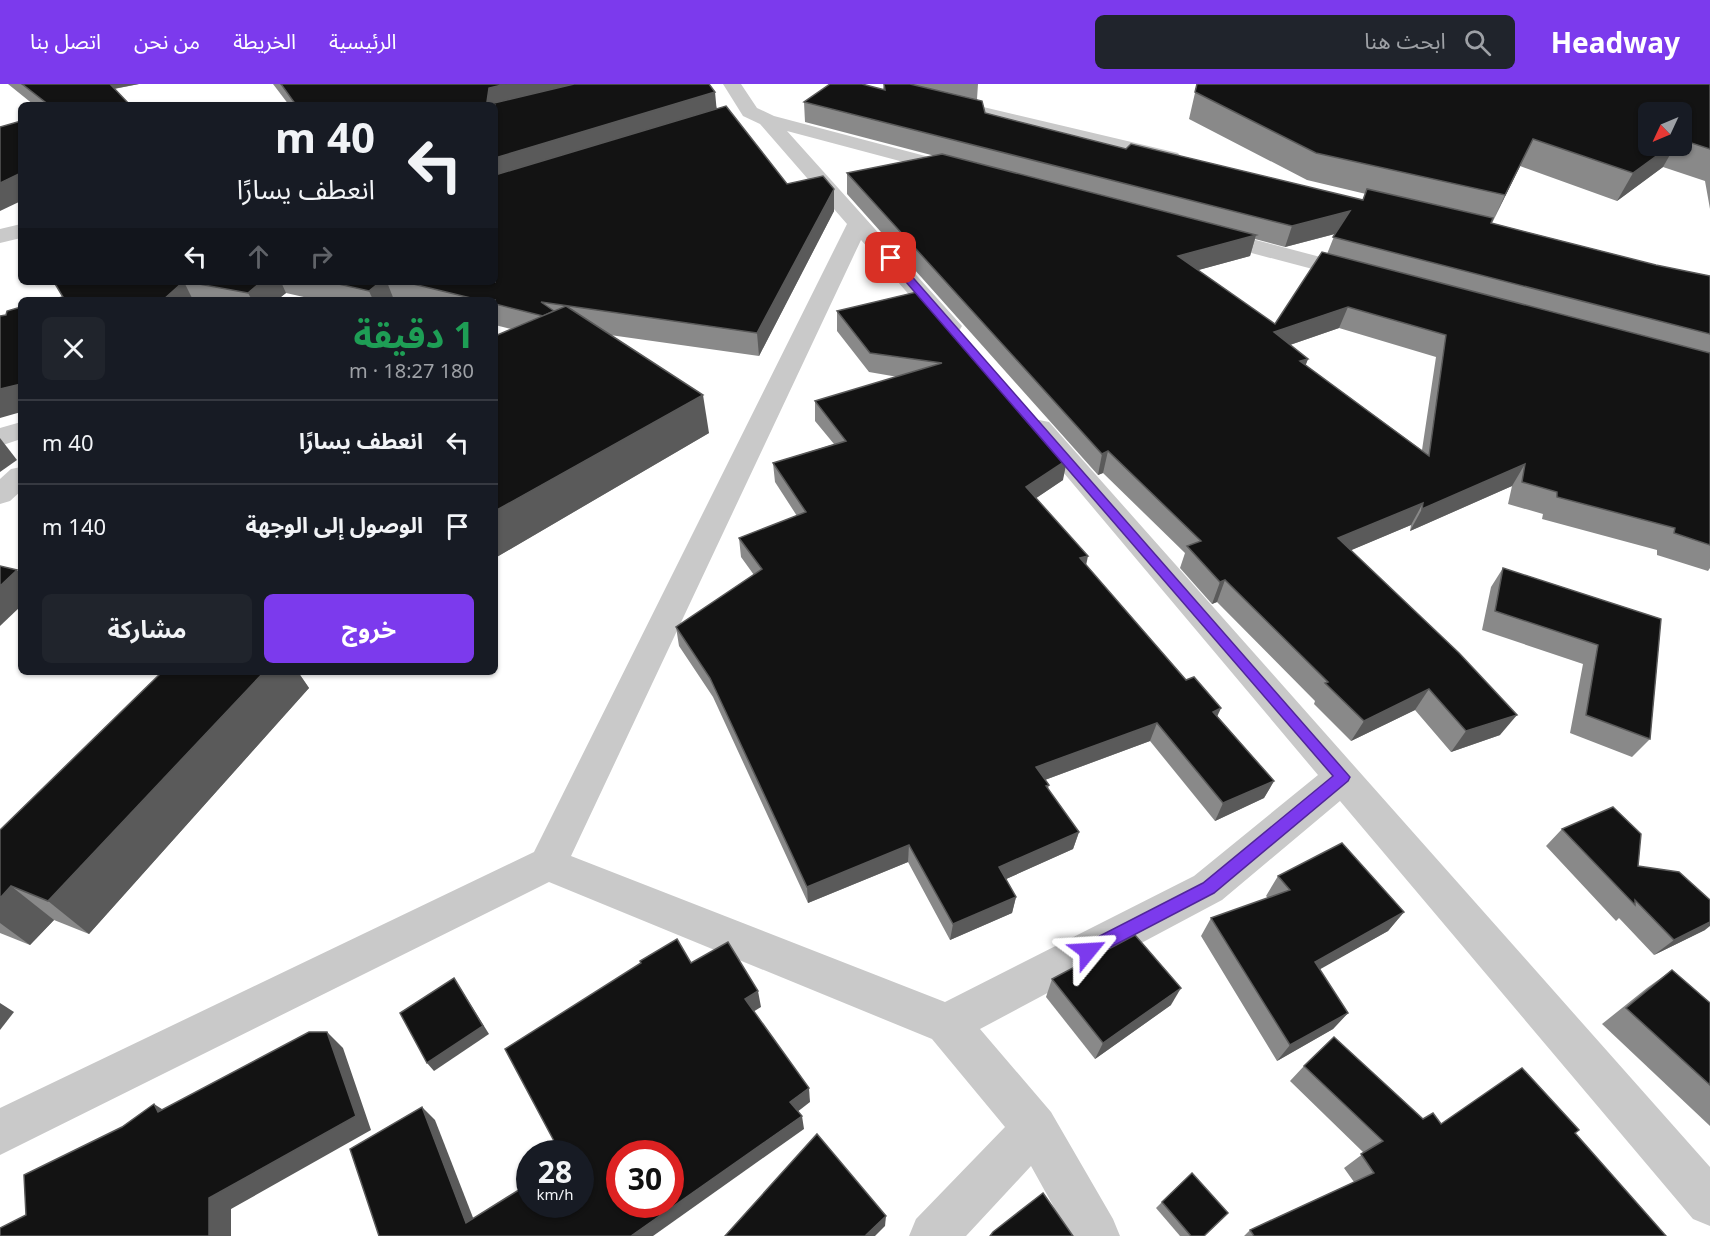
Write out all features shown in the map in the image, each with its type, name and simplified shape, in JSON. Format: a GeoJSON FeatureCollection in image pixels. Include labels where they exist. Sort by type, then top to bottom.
{"type":"FeatureCollection","features":[{"type":"Feature","properties":{"kind":"street"},"geometry":{"type":"LineString","coordinates":[[732,84],[748,117],[860,222],[969,347]]}},
{"type":"Feature","properties":{"kind":"street"},"geometry":{"type":"LineString","coordinates":[[964,109],[1186,160]]}},
{"type":"Feature","properties":{"kind":"street"},"geometry":{"type":"LineString","coordinates":[[748,117],[979,176]]}},
{"type":"Feature","properties":{"kind":"street"},"geometry":{"type":"LineString","coordinates":[[0,1132],[548,864],[860,222]]}},
{"type":"Feature","properties":{"kind":"street"},"geometry":{"type":"LineString","coordinates":[[1186,229],[1380,280]]}},
{"type":"Feature","properties":{"kind":"street"},"geometry":{"type":"LineString","coordinates":[[0,236],[18,232]]}},
{"type":"Feature","properties":{"kind":"street"},"geometry":{"type":"LineString","coordinates":[[1023,410],[1710,1202]]}},
{"type":"Feature","properties":{"kind":"street"},"geometry":{"type":"LineString","coordinates":[[0,436],[18,431]]}},
{"type":"Feature","properties":{"kind":"street"},"geometry":{"type":"LineString","coordinates":[[0,494],[18,479]]}},
{"type":"Feature","properties":{"kind":"street"},"geometry":{"type":"LineString","coordinates":[[947,1024],[1208,888],[1342,777]]}},
{"type":"Feature","properties":{"kind":"street"},"geometry":{"type":"LineString","coordinates":[[548,864],[947,1024],[1035,1128],[1096,1236]]}},
{"type":"Feature","properties":{"kind":"street"},"geometry":{"type":"LineString","coordinates":[[933,1236],[1035,1128]]}},
{"type":"Feature","properties":{"kind":"building"},"geometry":{"type":"Polygon","coordinates":[[[22,84],[110,84],[127,102],[45,102],[22,84]]]}},
{"type":"Feature","properties":{"kind":"building"},"geometry":{"type":"Polygon","coordinates":[[[281,84],[506,84],[489,88],[487,102],[294,102],[281,84]]]}},
{"type":"Feature","properties":{"kind":"building"},"geometry":{"type":"Polygon","coordinates":[[[574,84],[709,84],[715,92],[498,157],[498,102],[574,84]]]}},
{"type":"Feature","properties":{"kind":"building"},"geometry":{"type":"Polygon","coordinates":[[[830,84],[862,84],[885,90],[884,84],[910,84],[982,101],[985,113],[1126,149],[1131,144],[1363,200],[1367,189],[1493,218],[1491,223],[1656,265],[1710,276],[1710,334],[1333,237],[1350,211],[1292,226],[804,102],[830,84]]]}},
{"type":"Feature","properties":{"kind":"building"},"geometry":{"type":"Polygon","coordinates":[[[1197,84],[1710,84],[1710,149],[1692,143],[1692,102],[1638,102],[1638,156],[1656,156],[1633,173],[1533,139],[1505,195],[1316,153],[1195,92],[1197,84]]]}},
{"type":"Feature","properties":{"kind":"building"},"geometry":{"type":"Polygon","coordinates":[[[726,106],[787,184],[823,176],[834,189],[757,333],[541,302],[554,311],[543,316],[498,305],[498,297],[467,297],[417,285],[498,285],[498,174],[726,106]]]}},
{"type":"Feature","properties":{"kind":"building"},"geometry":{"type":"Polygon","coordinates":[[[18,122],[18,174],[0,183],[0,127],[18,122]]]}},
{"type":"Feature","properties":{"kind":"building"},"geometry":{"type":"Polygon","coordinates":[[[942,154],[1256,235],[1178,256],[1275,324],[1322,252],[1710,353],[1710,545],[1674,533],[1675,528],[1557,497],[1557,492],[1522,482],[1525,464],[1422,509],[1423,503],[1338,538],[1459,653],[1517,715],[1466,731],[1429,689],[1364,721],[1225,580],[1220,582],[1187,546],[1201,541],[1108,451],[1102,454],[847,173],[942,154]],[[1348,307],[1274,332],[1308,359],[1300,361],[1429,456],[1446,335],[1348,307]]]}},
{"type":"Feature","properties":{"kind":"building"},"geometry":{"type":"Polygon","coordinates":[[[56,285],[180,285],[166,297],[63,297],[56,285]]]}},
{"type":"Feature","properties":{"kind":"building"},"geometry":{"type":"Polygon","coordinates":[[[204,285],[257,285],[248,293],[204,285]]]}},
{"type":"Feature","properties":{"kind":"building"},"geometry":{"type":"Polygon","coordinates":[[[343,285],[376,285],[369,291],[343,285]]]}},
{"type":"Feature","properties":{"kind":"building"},"geometry":{"type":"Polygon","coordinates":[[[921,291],[1067,460],[1026,487],[1088,556],[1080,558],[1186,680],[1194,677],[1221,708],[1213,712],[1274,781],[1223,803],[1157,723],[1036,767],[1049,785],[1046,786],[1079,832],[999,867],[1016,897],[953,924],[909,845],[807,887],[710,678],[676,627],[762,569],[739,538],[806,512],[773,463],[846,441],[815,401],[942,363],[870,353],[837,311],[921,291]]]}},
{"type":"Feature","properties":{"kind":"building"},"geometry":{"type":"Polygon","coordinates":[[[566,306],[703,395],[498,509],[498,335],[566,306]]]}},
{"type":"Feature","properties":{"kind":"building"},"geometry":{"type":"Polygon","coordinates":[[[18,308],[18,385],[0,389],[0,316],[6,315],[7,311],[18,308]]]}},
{"type":"Feature","properties":{"kind":"building"},"geometry":{"type":"Polygon","coordinates":[[[0,566],[17,570],[0,586],[0,566]]]}},
{"type":"Feature","properties":{"kind":"building"},"geometry":{"type":"Polygon","coordinates":[[[1503,568],[1661,619],[1650,739],[1586,715],[1598,645],[1495,611],[1503,568]]]}},
{"type":"Feature","properties":{"kind":"building"},"geometry":{"type":"Polygon","coordinates":[[[159,675],[261,675],[48,901],[11,886],[0,898],[0,830],[159,675]]]}},
{"type":"Feature","properties":{"kind":"building"},"geometry":{"type":"Polygon","coordinates":[[[1613,807],[1641,834],[1638,866],[1679,872],[1710,900],[1710,922],[1674,940],[1635,900],[1635,905],[1562,829],[1613,807]]]}},
{"type":"Feature","properties":{"kind":"building"},"geometry":{"type":"Polygon","coordinates":[[[1342,843],[1404,912],[1315,962],[1348,1013],[1290,1045],[1211,918],[1290,890],[1278,876],[1342,843]]]}},
{"type":"Feature","properties":{"kind":"building"},"geometry":{"type":"Polygon","coordinates":[[[1135,935],[1181,988],[1103,1043],[1052,979],[1135,935]]]}},
{"type":"Feature","properties":{"kind":"building"},"geometry":{"type":"Polygon","coordinates":[[[677,939],[691,963],[728,942],[758,991],[745,999],[809,1088],[790,1102],[802,1116],[684,1199],[684,1140],[606,1140],[606,1218],[657,1218],[631,1236],[379,1236],[350,1149],[422,1107],[466,1223],[516,1192],[516,1218],[594,1218],[594,1140],[554,1140],[505,1049],[641,963],[640,961],[677,939]]]}},
{"type":"Feature","properties":{"kind":"building"},"geometry":{"type":"Polygon","coordinates":[[[1672,970],[1710,1003],[1710,1085],[1626,1008],[1672,970]]]}},
{"type":"Feature","properties":{"kind":"building"},"geometry":{"type":"Polygon","coordinates":[[[454,978],[483,1026],[427,1063],[400,1013],[454,978]]]}},
{"type":"Feature","properties":{"kind":"building"},"geometry":{"type":"Polygon","coordinates":[[[309,1032],[327,1032],[356,1116],[209,1198],[209,1236],[0,1236],[0,1228],[26,1215],[24,1175],[122,1127],[154,1104],[158,1112],[309,1032]]]}},
{"type":"Feature","properties":{"kind":"building"},"geometry":{"type":"Polygon","coordinates":[[[1334,1037],[1423,1119],[1433,1113],[1441,1124],[1522,1068],[1579,1130],[1575,1133],[1666,1236],[1254,1236],[1250,1230],[1374,1173],[1361,1154],[1383,1141],[1304,1066],[1334,1037]]]}},
{"type":"Feature","properties":{"kind":"building"},"geometry":{"type":"Polygon","coordinates":[[[817,1134],[886,1216],[865,1236],[725,1236],[817,1134]]]}},
{"type":"Feature","properties":{"kind":"building"},"geometry":{"type":"Polygon","coordinates":[[[1192,1173],[1228,1213],[1204,1236],[1191,1236],[1162,1202],[1192,1173]]]}},
{"type":"Feature","properties":{"kind":"building"},"geometry":{"type":"Polygon","coordinates":[[[1043,1193],[1073,1236],[990,1236],[993,1232],[1043,1193]]]}},
{"type":"Feature","properties":{"kind":"route"},"geometry":{"type":"LineString","coordinates":[[891,258],[1342,777],[1208,888],[1088,951]]}}]}
